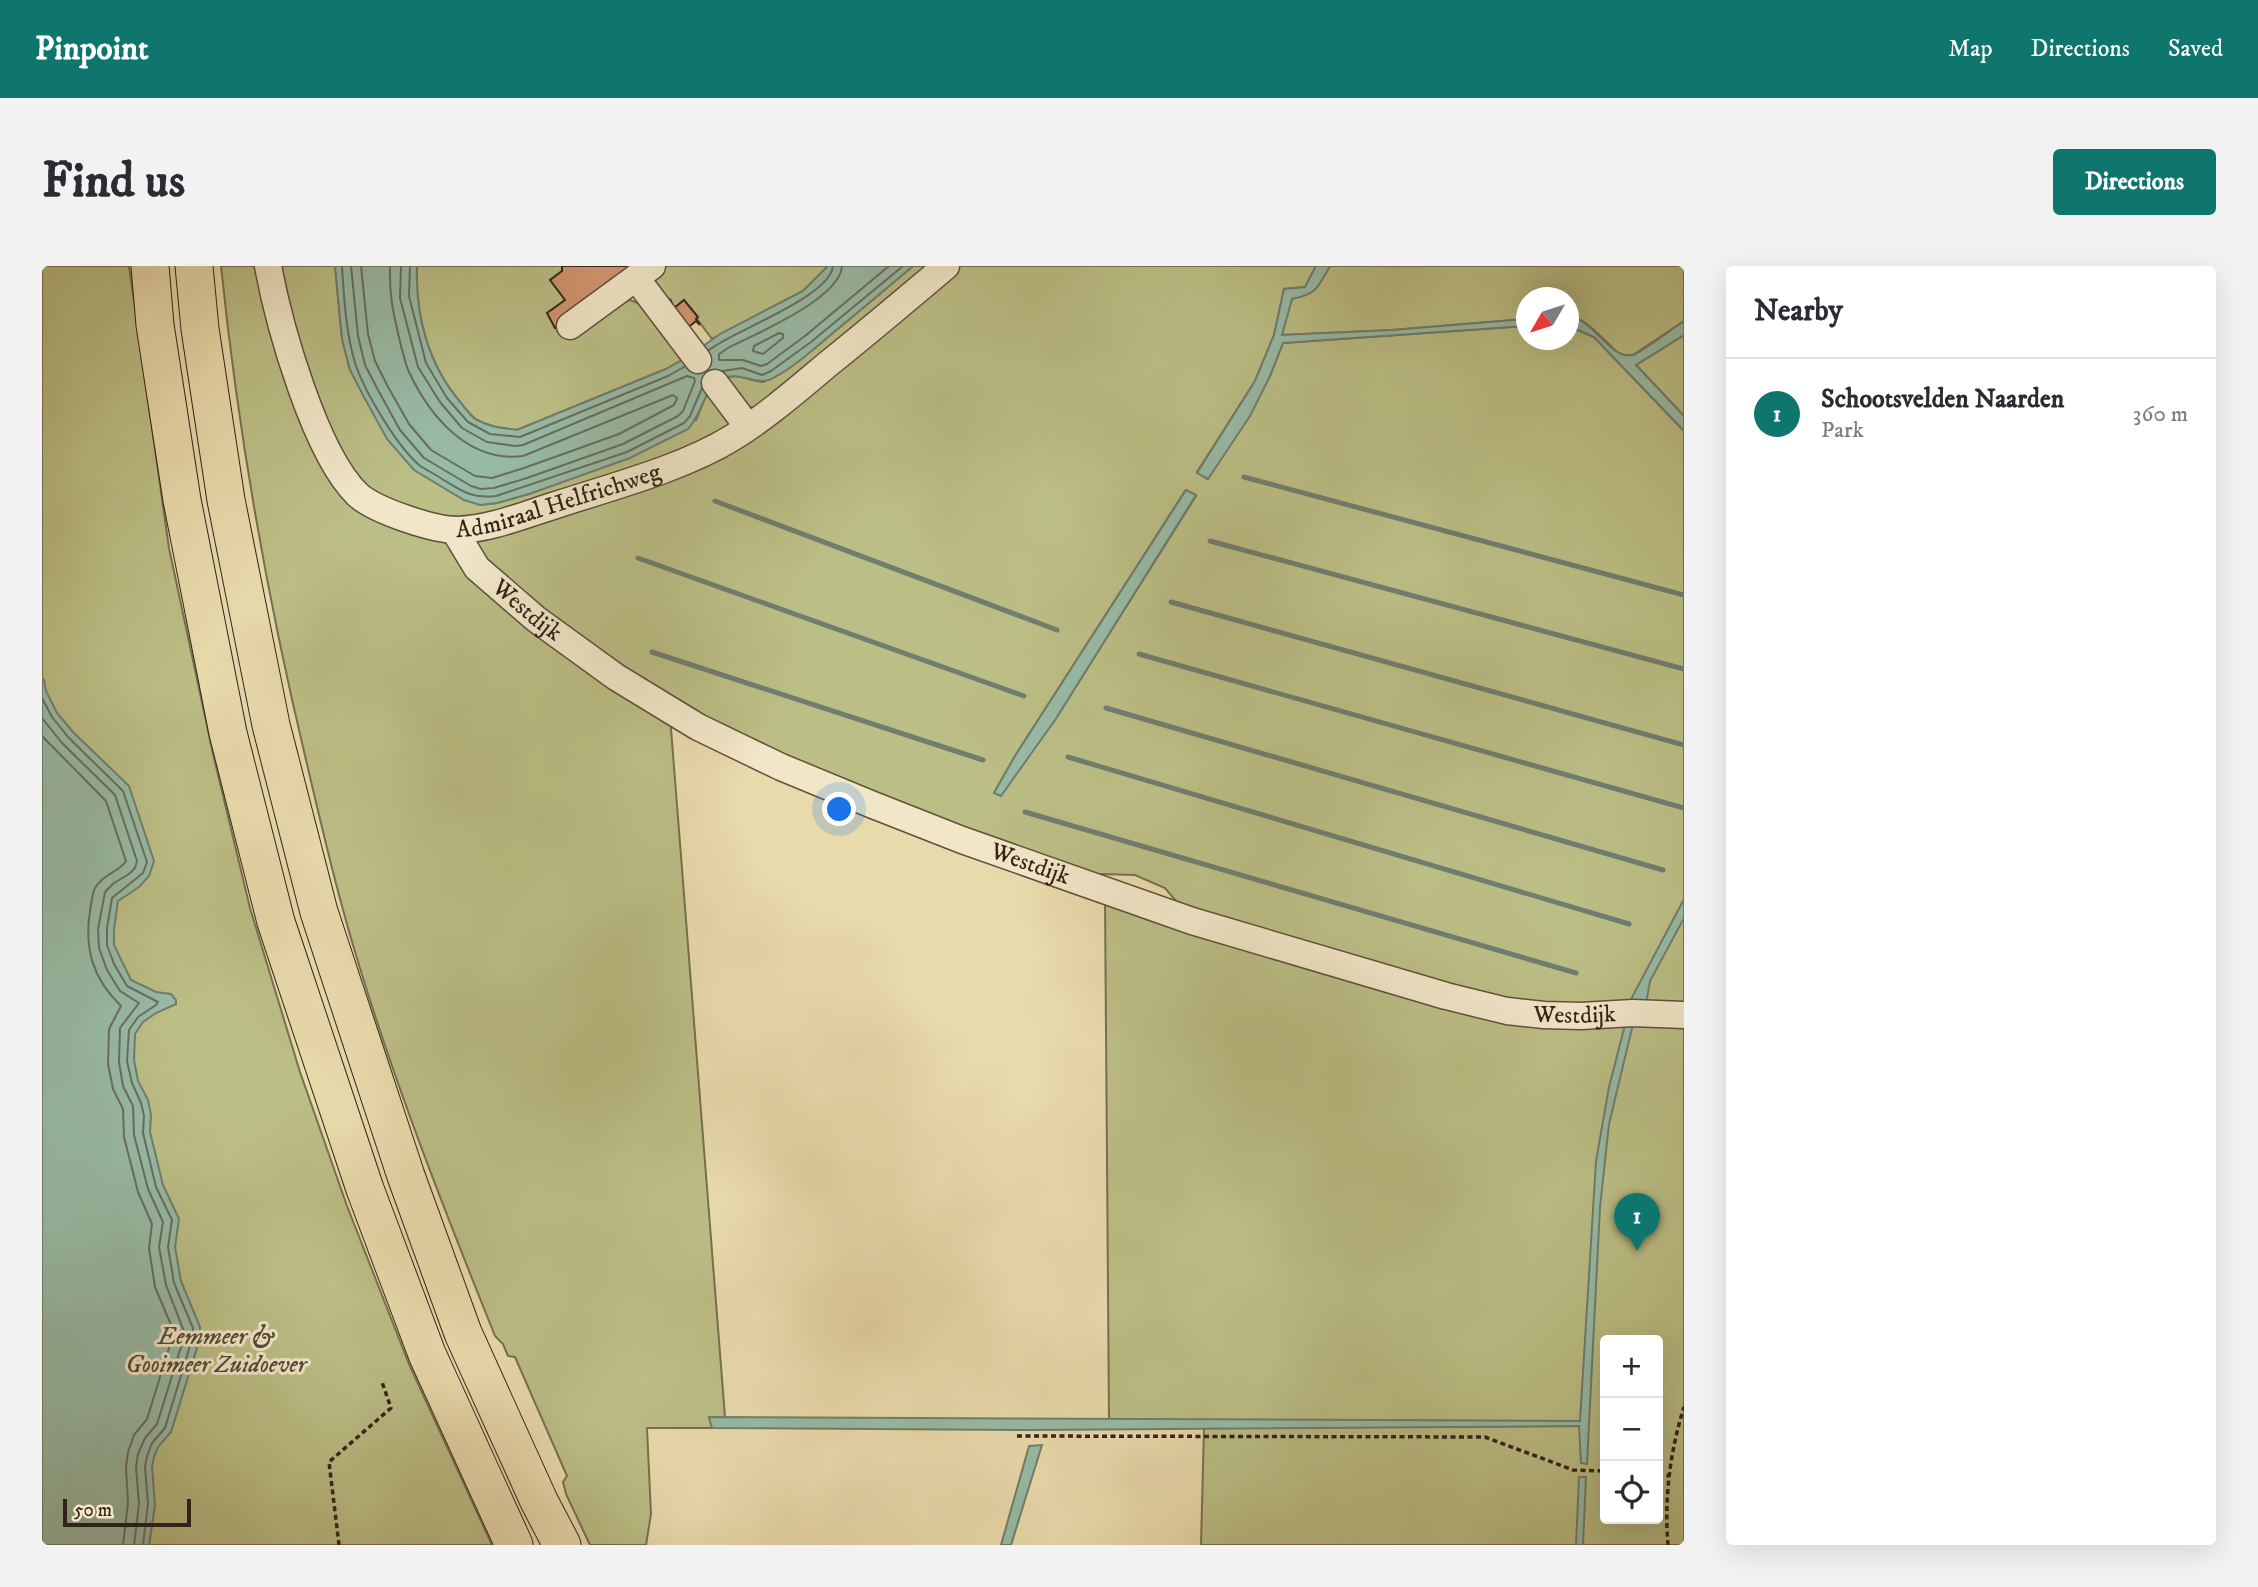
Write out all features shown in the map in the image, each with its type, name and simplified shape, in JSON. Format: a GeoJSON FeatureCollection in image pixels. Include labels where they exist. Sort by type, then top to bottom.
{"type":"FeatureCollection","features":[{"type":"Feature","properties":{"kind":"highway"},"geometry":{"type":"LineString","coordinates":[[150,266],[155,326],[182,500],[228,733],[276,922],[365,1189],[427,1354],[514,1545]]}},
{"type":"Feature","properties":{"kind":"highway"},"geometry":{"type":"LineString","coordinates":[[194,266],[200,329],[226,500],[271,725],[319,912],[406,1176],[463,1332],[539,1501],[562,1545]]}},
{"type":"Feature","properties":{"kind":"street","name":"Admiraal Helfrichweg"},"geometry":{"type":"LineString","coordinates":[[268,266],[304,394],[333,463],[359,496],[379,508],[408,519],[454,530],[485,527],[622,484],[707,452],[783,402],[946,266]]}},
{"type":"Feature","properties":{"kind":"street"},"geometry":{"type":"LineString","coordinates":[[570,326],[644,272],[698,360]]}},
{"type":"Feature","properties":{"kind":"street"},"geometry":{"type":"LineString","coordinates":[[715,383],[748,427]]}},
{"type":"Feature","properties":{"kind":"street","name":"Westdijk"},"geometry":{"type":"LineString","coordinates":[[454,530],[477,568],[537,619],[616,677],[698,727],[781,767],[873,805],[1192,921],[1458,999],[1507,1011],[1544,1015],[1684,1015]]}},
{"type":"Feature","properties":{"kind":"path"},"geometry":{"type":"LineString","coordinates":[[339,1545],[329,1462],[391,1408],[382,1382]]}},
{"type":"Feature","properties":{"kind":"path"},"geometry":{"type":"LineString","coordinates":[[1668,1545],[1669,1476],[1676,1433],[1684,1407]]}},
{"type":"Feature","properties":{"kind":"path"},"geometry":{"type":"LineString","coordinates":[[1017,1436],[1485,1437],[1573,1470],[1600,1471]]}},
{"type":"Feature","properties":{"kind":"path"},"geometry":{"type":"LineString","coordinates":[[1663,1475],[1669,1476]]}},
{"type":"Feature","properties":{"kind":"green space","name":"Eemmeer & Gooimeer Zuidoever"},"geometry":{"type":"Polygon","coordinates":[[[42,266],[129,266],[169,548],[213,754],[250,908],[300,1072],[347,1206],[409,1364],[492,1545],[149,1545],[153,1517],[42,1497],[42,266]]]}},
{"type":"Feature","properties":{"kind":"green space"},"geometry":{"type":"Polygon","coordinates":[[[221,266],[263,266],[329,466],[449,532],[670,716],[725,1417],[709,1417],[712,1428],[647,1428],[651,1514],[646,1545],[590,1545],[566,1494],[563,1482],[567,1476],[515,1357],[508,1356],[503,1344],[495,1336],[389,1059],[351,939],[292,699],[255,514],[221,266]]]}},
{"type":"Feature","properties":{"kind":"green space"},"geometry":{"type":"Polygon","coordinates":[[[273,266],[335,266],[342,339],[350,370],[480,505],[532,493],[696,420],[709,389],[735,426],[718,442],[465,523],[376,501],[340,463],[273,266]]]}},
{"type":"Feature","properties":{"kind":"green space"},"geometry":{"type":"Polygon","coordinates":[[[417,266],[637,266],[554,328],[618,302],[630,300],[643,305],[689,356],[666,369],[517,430],[491,425],[476,419],[468,411],[450,388],[432,356],[418,303],[417,266]]]}},
{"type":"Feature","properties":{"kind":"green space"},"geometry":{"type":"Polygon","coordinates":[[[667,266],[828,266],[803,291],[712,339],[697,319],[684,329],[653,290],[654,276],[667,266]]]}},
{"type":"Feature","properties":{"kind":"green space"},"geometry":{"type":"Polygon","coordinates":[[[913,266],[937,266],[761,408],[748,407],[719,380],[737,376],[764,382],[815,348],[913,266]]]}},
{"type":"Feature","properties":{"kind":"green space"},"geometry":{"type":"Polygon","coordinates":[[[953,266],[1316,266],[1305,287],[1284,289],[1274,335],[1255,381],[1197,472],[1207,479],[1270,376],[1283,343],[1516,327],[1516,350],[1579,350],[1579,330],[1594,337],[1684,431],[1684,1545],[1201,1545],[1204,1428],[1579,1426],[1580,1421],[1109,1420],[1105,900],[1523,1005],[1186,913],[1165,888],[1135,875],[1101,874],[1096,883],[695,721],[508,590],[471,540],[707,457],[953,266]],[[1185,491],[994,793],[1055,720],[1196,496],[1185,491]]]}},
{"type":"Feature","properties":{"kind":"green space"},"geometry":{"type":"Polygon","coordinates":[[[1330,266],[1684,266],[1684,321],[1633,355],[1621,355],[1579,319],[1579,287],[1516,287],[1516,320],[1392,330],[1281,335],[1292,299],[1318,286],[1330,266]]]}},
{"type":"Feature","properties":{"kind":"green space"},"geometry":{"type":"Polygon","coordinates":[[[1684,335],[1684,416],[1636,365],[1684,335]]]}},
{"type":"Feature","properties":{"kind":"water"},"geometry":{"type":"Polygon","coordinates":[[[335,266],[417,266],[421,321],[440,372],[475,419],[517,430],[666,369],[720,334],[803,291],[828,266],[913,266],[806,356],[783,372],[761,381],[734,376],[720,380],[710,390],[688,429],[630,458],[532,493],[480,505],[464,500],[414,470],[387,439],[350,370],[342,339],[335,266]]]}},
{"type":"Feature","properties":{"kind":"water"},"geometry":{"type":"Polygon","coordinates":[[[1316,266],[1330,266],[1312,292],[1292,299],[1282,335],[1392,330],[1516,320],[1516,327],[1283,343],[1250,416],[1208,479],[1197,473],[1255,381],[1274,335],[1284,289],[1305,287],[1316,266]]]}},
{"type":"Feature","properties":{"kind":"water"},"geometry":{"type":"Polygon","coordinates":[[[1579,320],[1617,352],[1633,355],[1684,321],[1684,335],[1636,365],[1684,416],[1684,431],[1594,337],[1579,330],[1579,320]]]}},
{"type":"Feature","properties":{"kind":"water"},"geometry":{"type":"Polygon","coordinates":[[[1186,490],[1196,495],[1055,720],[1001,796],[994,793],[1015,756],[1186,490]]]}},
{"type":"Feature","properties":{"kind":"water"},"geometry":{"type":"Polygon","coordinates":[[[42,678],[57,713],[129,786],[154,861],[149,876],[139,887],[118,901],[114,945],[131,980],[156,992],[171,994],[176,1000],[176,1004],[143,1022],[135,1034],[134,1060],[138,1081],[148,1100],[150,1132],[163,1185],[179,1219],[175,1247],[181,1281],[200,1327],[200,1338],[171,1432],[158,1447],[154,1457],[152,1467],[155,1505],[149,1545],[42,1545],[42,678]]]}},
{"type":"Feature","properties":{"kind":"water"},"geometry":{"type":"Polygon","coordinates":[[[1684,899],[1684,918],[1650,981],[1646,1004],[1629,1003],[1684,899]]]}},
{"type":"Feature","properties":{"kind":"water"},"geometry":{"type":"Polygon","coordinates":[[[1634,1020],[1609,1124],[1600,1207],[1587,1464],[1581,1463],[1579,1426],[1033,1430],[712,1428],[709,1417],[1580,1421],[1596,1161],[1609,1087],[1626,1021],[1634,1020]]]}},
{"type":"Feature","properties":{"kind":"water"},"geometry":{"type":"Polygon","coordinates":[[[1042,1445],[1011,1545],[1001,1545],[1029,1446],[1042,1445]]]}},
{"type":"Feature","properties":{"kind":"water"},"geometry":{"type":"Polygon","coordinates":[[[1579,1477],[1586,1477],[1583,1545],[1576,1545],[1579,1477]]]}},
{"type":"Feature","properties":{"kind":"building"},"geometry":{"type":"Polygon","coordinates":[[[562,266],[639,266],[555,328],[547,313],[565,300],[550,280],[562,271],[562,266]]]}},
{"type":"Feature","properties":{"kind":"building"},"geometry":{"type":"Polygon","coordinates":[[[670,299],[674,308],[684,300],[698,317],[696,319],[700,325],[696,321],[684,331],[670,299]]]}},
{"type":"Feature","properties":{"kind":"waterway"},"geometry":{"type":"LineString","coordinates":[[1244,477],[1684,595]]}},
{"type":"Feature","properties":{"kind":"waterway"},"geometry":{"type":"LineString","coordinates":[[715,501],[1057,630]]}},
{"type":"Feature","properties":{"kind":"waterway"},"geometry":{"type":"LineString","coordinates":[[1210,541],[1684,669]]}},
{"type":"Feature","properties":{"kind":"waterway"},"geometry":{"type":"LineString","coordinates":[[638,558],[1024,696]]}},
{"type":"Feature","properties":{"kind":"waterway"},"geometry":{"type":"LineString","coordinates":[[1171,602],[1684,745]]}},
{"type":"Feature","properties":{"kind":"waterway"},"geometry":{"type":"LineString","coordinates":[[652,652],[983,760]]}},
{"type":"Feature","properties":{"kind":"waterway"},"geometry":{"type":"LineString","coordinates":[[1139,654],[1684,808]]}},
{"type":"Feature","properties":{"kind":"waterway"},"geometry":{"type":"LineString","coordinates":[[1106,708],[1663,870]]}},
{"type":"Feature","properties":{"kind":"waterway"},"geometry":{"type":"LineString","coordinates":[[1068,757],[1629,924]]}},
{"type":"Feature","properties":{"kind":"waterway"},"geometry":{"type":"LineString","coordinates":[[1025,812],[1576,973]]}},
{"type":"Feature","properties":{"kind":"place","name":"Schootsvelden Naarden"},"geometry":{"type":"Point","coordinates":[1637,1251]}}]}
